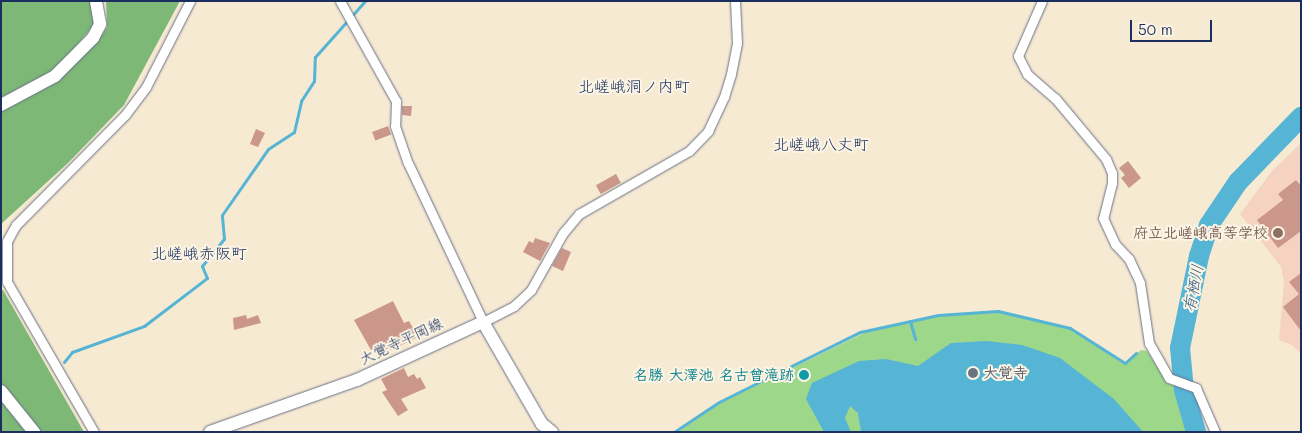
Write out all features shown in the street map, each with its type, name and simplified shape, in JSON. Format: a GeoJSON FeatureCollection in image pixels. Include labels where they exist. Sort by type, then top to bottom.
{"type":"FeatureCollection","features":[{"type":"Feature","properties":{"kind":"main road"},"geometry":{"type":"LineString","coordinates":[[1,105],[55,76],[93,38],[100,24],[96,1]]}},
{"type":"Feature","properties":{"kind":"main road"},"geometry":{"type":"LineString","coordinates":[[483,322],[542,424],[552,432]]}},
{"type":"Feature","properties":{"kind":"main road","name":"大覚寺平岡線"},"geometry":{"type":"LineString","coordinates":[[210,432],[357,380],[483,322]]}},
{"type":"Feature","properties":{"kind":"main road"},"geometry":{"type":"LineString","coordinates":[[1,391],[34,432]]}},
{"type":"Feature","properties":{"kind":"street"},"geometry":{"type":"LineString","coordinates":[[94,432],[4,284],[5,254],[16,225],[125,115],[146,87],[190,1]]}},
{"type":"Feature","properties":{"kind":"street"},"geometry":{"type":"LineString","coordinates":[[340,1],[396,101],[395,126],[408,163],[483,322],[514,306],[531,290],[562,233],[580,214],[689,150],[708,131],[724,97],[731,74],[737,43],[735,1]]}},
{"type":"Feature","properties":{"kind":"street"},"geometry":{"type":"LineString","coordinates":[[1042,1],[1018,56],[1027,74],[1061,104],[1106,159],[1112,173],[1112,183],[1103,218],[1115,244],[1129,259],[1140,284],[1149,343],[1169,378],[1192,387],[1200,393],[1215,432]]}},
{"type":"Feature","properties":{"kind":"shaded area","name":"府立北嵯峨高等学校"},"geometry":{"type":"Polygon","coordinates":[[[1301,143],[1301,354],[1292,345],[1279,340],[1284,282],[1281,267],[1240,214],[1272,171],[1301,143]]]}},
{"type":"Feature","properties":{"kind":"green space"},"geometry":{"type":"Polygon","coordinates":[[[1,1],[90,1],[95,24],[66,58],[52,71],[1,98],[1,1]]]}},
{"type":"Feature","properties":{"kind":"green space"},"geometry":{"type":"Polygon","coordinates":[[[106,1],[180,1],[124,105],[68,163],[1,224],[1,112],[96,43],[107,27],[106,1]]]}},
{"type":"Feature","properties":{"kind":"green space"},"geometry":{"type":"Polygon","coordinates":[[[1,290],[3,290],[84,432],[1,432],[1,290]]]}},
{"type":"Feature","properties":{"kind":"green space","name":"大覚寺"},"geometry":{"type":"Polygon","coordinates":[[[999,312],[1072,330],[1125,365],[1141,350],[1147,351],[1167,383],[1180,388],[1194,432],[678,432],[719,404],[864,333],[929,317],[999,312]]]}},
{"type":"Feature","properties":{"kind":"water"},"geometry":{"type":"Polygon","coordinates":[[[987,341],[1022,345],[1060,358],[1114,399],[1143,432],[861,432],[858,413],[850,406],[845,418],[851,432],[824,432],[806,399],[812,383],[859,361],[886,359],[918,366],[951,343],[987,341]]]}},
{"type":"Feature","properties":{"kind":"building"},"geometry":{"type":"Polygon","coordinates":[[[402,106],[412,106],[411,116],[402,115],[402,106]]]}},
{"type":"Feature","properties":{"kind":"building"},"geometry":{"type":"Polygon","coordinates":[[[388,126],[391,134],[375,140],[372,132],[388,126]]]}},
{"type":"Feature","properties":{"kind":"building"},"geometry":{"type":"Polygon","coordinates":[[[256,129],[265,133],[258,147],[250,144],[256,129]]]}},
{"type":"Feature","properties":{"kind":"building"},"geometry":{"type":"Polygon","coordinates":[[[1128,161],[1141,178],[1129,188],[1121,178],[1125,175],[1119,168],[1128,161]]]}},
{"type":"Feature","properties":{"kind":"building"},"geometry":{"type":"Polygon","coordinates":[[[616,174],[621,183],[601,194],[596,185],[616,174]]]}},
{"type":"Feature","properties":{"kind":"building"},"geometry":{"type":"Polygon","coordinates":[[[1296,180],[1301,186],[1301,231],[1278,248],[1257,220],[1283,200],[1278,194],[1296,180]]]}},
{"type":"Feature","properties":{"kind":"building"},"geometry":{"type":"Polygon","coordinates":[[[535,238],[550,243],[540,261],[523,252],[529,241],[533,243],[535,238]]]}},
{"type":"Feature","properties":{"kind":"building"},"geometry":{"type":"Polygon","coordinates":[[[562,248],[571,252],[563,271],[552,266],[562,248]]]}},
{"type":"Feature","properties":{"kind":"building"},"geometry":{"type":"Polygon","coordinates":[[[1301,273],[1301,331],[1283,307],[1299,294],[1289,282],[1301,273]]]}},
{"type":"Feature","properties":{"kind":"building"},"geometry":{"type":"Polygon","coordinates":[[[393,301],[404,323],[409,321],[418,337],[382,354],[378,346],[371,350],[354,320],[393,301]]]}},
{"type":"Feature","properties":{"kind":"building"},"geometry":{"type":"Polygon","coordinates":[[[246,315],[247,319],[258,315],[261,323],[234,330],[233,318],[246,315]]]}},
{"type":"Feature","properties":{"kind":"building"},"geometry":{"type":"Polygon","coordinates":[[[404,368],[408,377],[414,374],[417,379],[420,377],[426,388],[401,399],[408,410],[398,416],[382,392],[387,390],[381,379],[404,368]]]}},
{"type":"Feature","properties":{"kind":"waterway"},"geometry":{"type":"LineString","coordinates":[[64,362],[72,352],[144,326],[207,278],[202,266],[224,239],[222,215],[268,149],[294,132],[301,101],[314,81],[315,57],[365,1]]}},
{"type":"Feature","properties":{"kind":"waterway","name":"有栖川"},"geometry":{"type":"LineString","coordinates":[[1196,432],[1184,390],[1180,348],[1199,256],[1209,225],[1238,182],[1301,117]]}},
{"type":"Feature","properties":{"kind":"waterway"},"geometry":{"type":"LineString","coordinates":[[674,432],[719,402],[860,332],[938,315],[998,311],[1070,328],[1125,363],[1136,353]]}},
{"type":"Feature","properties":{"kind":"waterway"},"geometry":{"type":"LineString","coordinates":[[910,321],[915,339]]}},
{"type":"Feature","properties":{"kind":"place","name":"府立北嵯峨高等学校"},"geometry":{"type":"Point","coordinates":[1278,233]}},
{"type":"Feature","properties":{"kind":"place","name":"大覚寺"},"geometry":{"type":"Point","coordinates":[973,373]}},
{"type":"Feature","properties":{"kind":"place","name":"名勝 大澤池 名古曾滝跡"},"geometry":{"type":"Point","coordinates":[804,375]}},
{"type":"Feature","properties":{"kind":"district","name":"北嵯峨洞ノ内町"},"geometry":{"type":"Point","coordinates":[634,86]}},
{"type":"Feature","properties":{"kind":"district","name":"北嵯峨八丈町"},"geometry":{"type":"Point","coordinates":[821,144]}},
{"type":"Feature","properties":{"kind":"district","name":"北嵯峨赤阪町"},"geometry":{"type":"Point","coordinates":[199,253]}}]}
